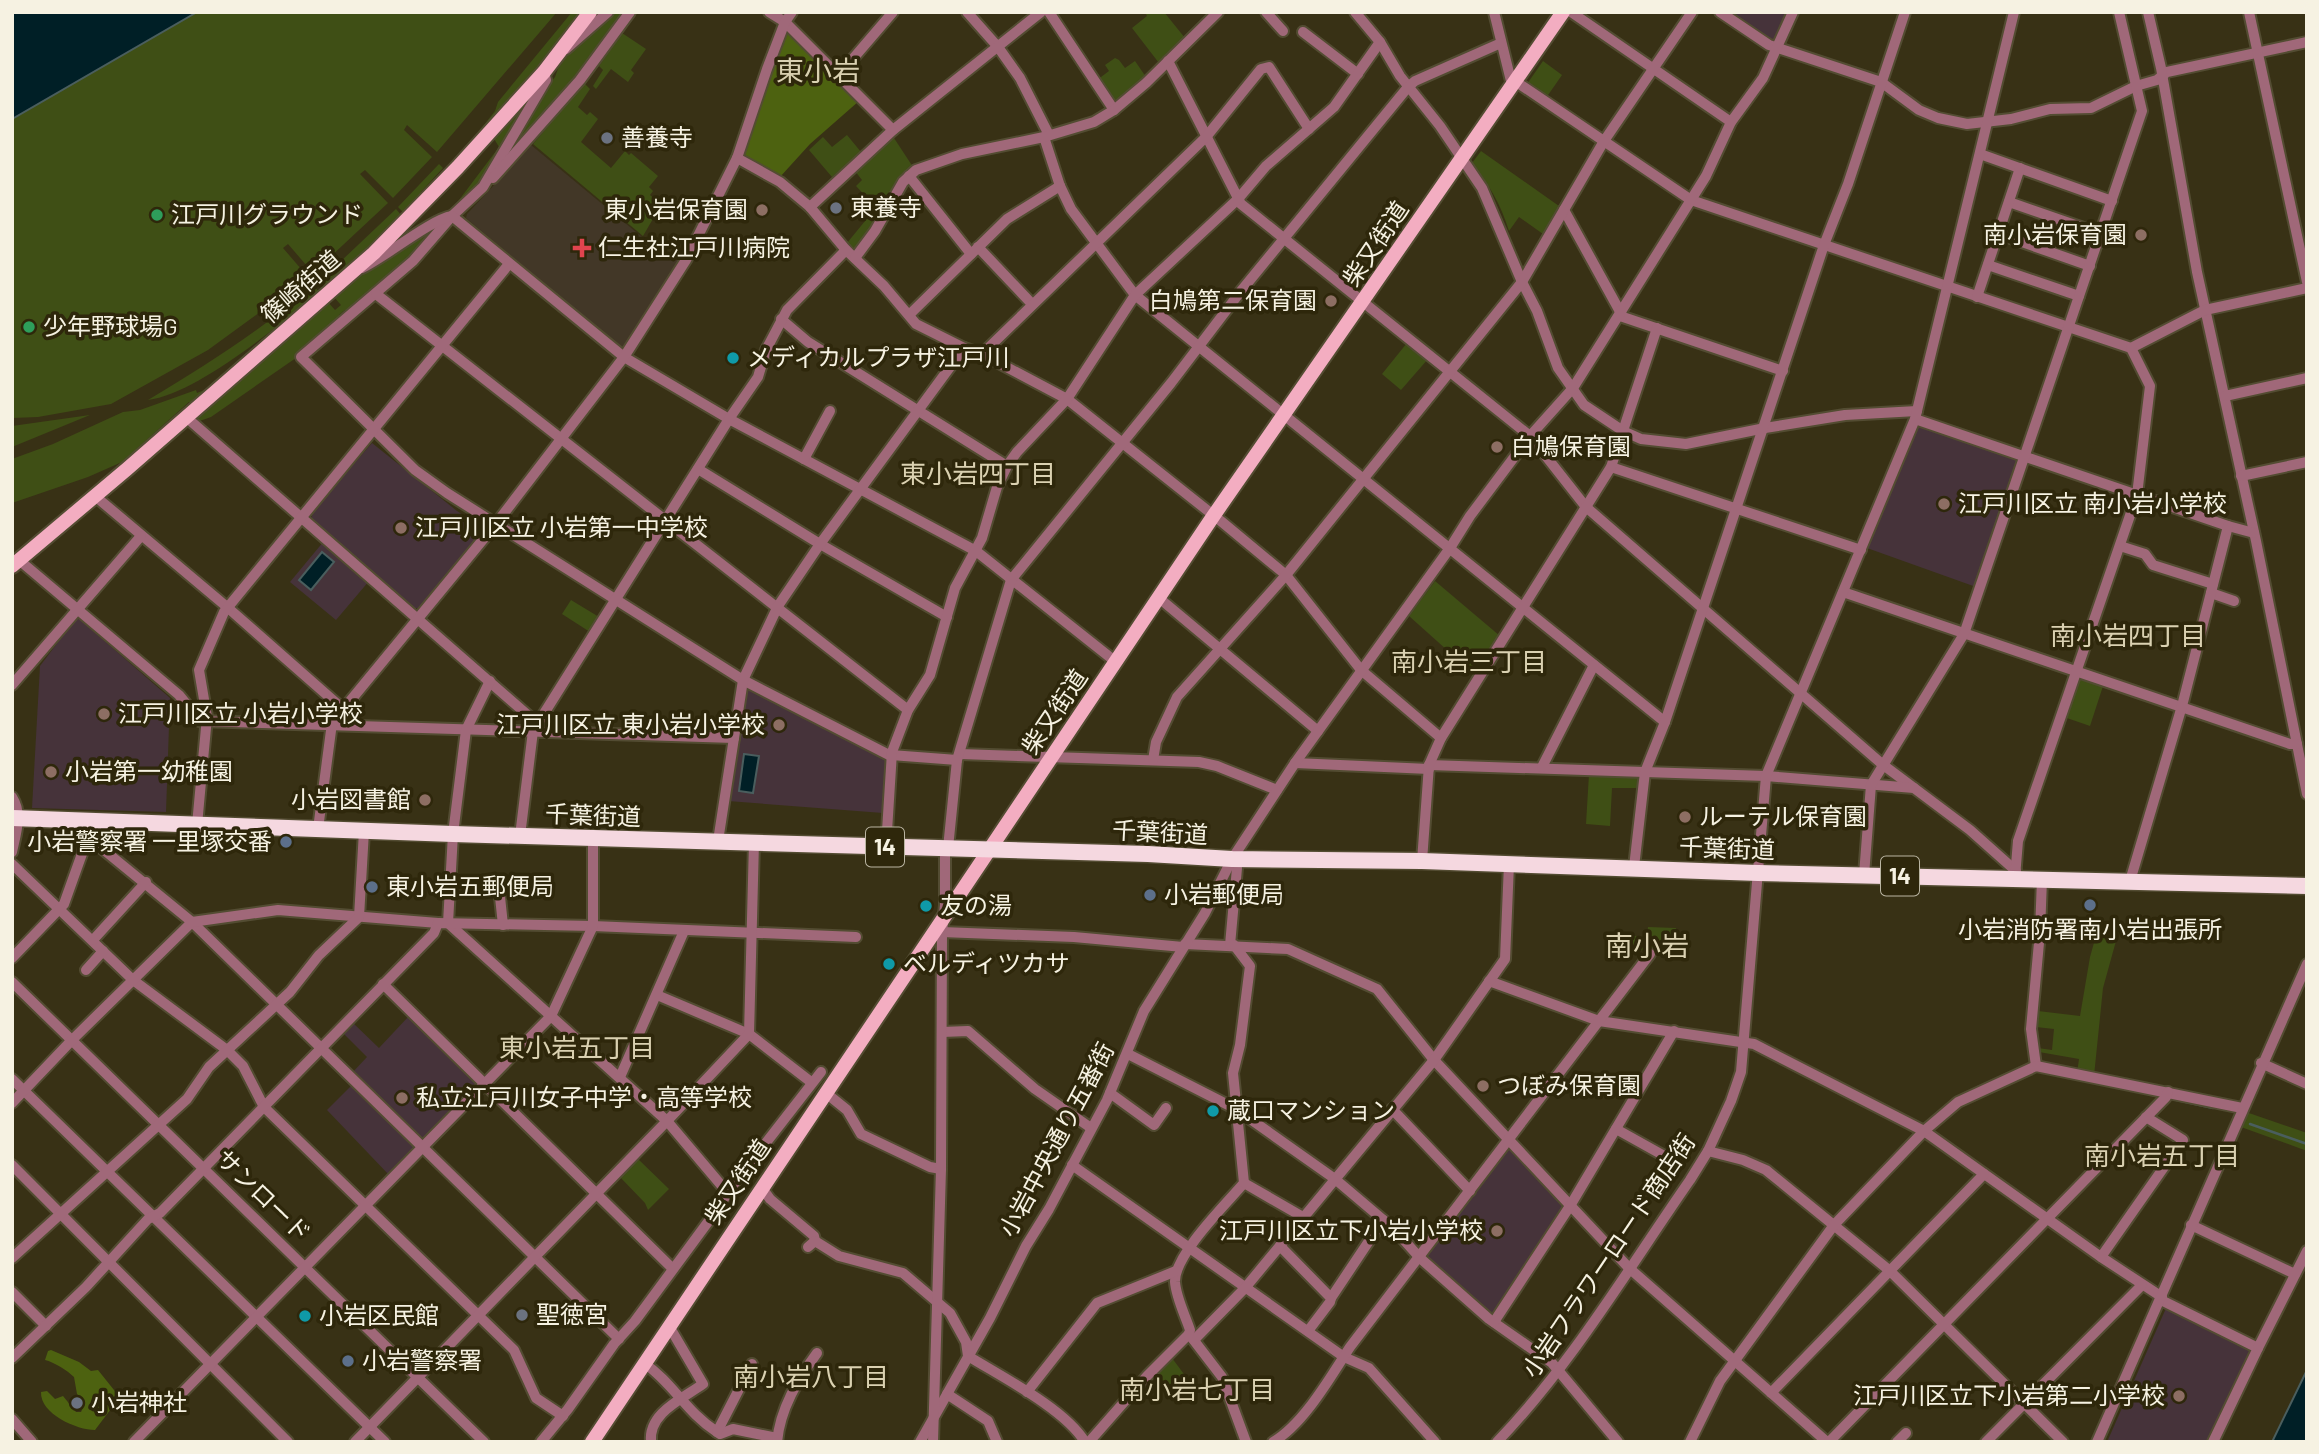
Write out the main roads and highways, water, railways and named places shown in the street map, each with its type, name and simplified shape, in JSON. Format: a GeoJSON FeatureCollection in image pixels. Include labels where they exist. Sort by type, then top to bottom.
{"type":"FeatureCollection","features":[{"type":"Feature","properties":{"kind":"highway","name":"千葉街道"},"geometry":{"type":"LineString","coordinates":[[15,818],[88,829],[197,825],[1232,859],[1634,867],[1864,876],[2015,875],[2042,880],[2307,886]]}},
{"type":"Feature","properties":{"kind":"main road","name":"篠崎街道"},"geometry":{"type":"LineString","coordinates":[[16,563],[374,253],[458,167],[544,72],[590,12]]}},
{"type":"Feature","properties":{"kind":"main road","name":"柴又街道"},"geometry":{"type":"LineString","coordinates":[[592,1442],[826,1093],[943,925],[989,850],[1214,516],[1563,12]]}},
{"type":"Feature","properties":{"kind":"water"},"geometry":{"type":"Polygon","coordinates":[[[12,12],[197,12],[12,119],[12,12]]]}},
{"type":"Feature","properties":{"kind":"water"},"geometry":{"type":"Polygon","coordinates":[[[322,552],[334,562],[311,590],[299,580],[322,552]]]}},
{"type":"Feature","properties":{"kind":"water"},"geometry":{"type":"Polygon","coordinates":[[[744,754],[759,756],[753,793],[739,791],[744,754]]]}},
{"type":"Feature","properties":{"kind":"water"},"geometry":{"type":"Polygon","coordinates":[[[2307,1370],[2307,1442],[2272,1442],[2307,1370]]]}},
{"type":"Feature","properties":{"kind":"waterway"},"geometry":{"type":"LineString","coordinates":[[2144,1093],[2161,1097]]}},
{"type":"Feature","properties":{"kind":"waterway"},"geometry":{"type":"LineString","coordinates":[[2168,1098],[2213,1108]]}},
{"type":"Feature","properties":{"kind":"waterway"},"geometry":{"type":"LineString","coordinates":[[2250,1124],[2307,1144]]}},
{"type":"Feature","properties":{"kind":"place","name":"善養寺"},"geometry":{"type":"Point","coordinates":[607,138]}},
{"type":"Feature","properties":{"kind":"place","name":"東養寺"},"geometry":{"type":"Point","coordinates":[836,208]}},
{"type":"Feature","properties":{"kind":"place","name":"東小岩保育園"},"geometry":{"type":"Point","coordinates":[762,210]}},
{"type":"Feature","properties":{"kind":"place","name":"江戸川グラウンド"},"geometry":{"type":"Point","coordinates":[157,215]}},
{"type":"Feature","properties":{"kind":"place","name":"南小岩保育園"},"geometry":{"type":"Point","coordinates":[2141,235]}},
{"type":"Feature","properties":{"kind":"place","name":"仁生社江戸川病院"},"geometry":{"type":"Point","coordinates":[582,248]}},
{"type":"Feature","properties":{"kind":"place","name":"白鳩第二保育園"},"geometry":{"type":"Point","coordinates":[1331,301]}},
{"type":"Feature","properties":{"kind":"place","name":"少年野球場G"},"geometry":{"type":"Point","coordinates":[29,327]}},
{"type":"Feature","properties":{"kind":"place","name":"メディカルプラザ江戸川"},"geometry":{"type":"Point","coordinates":[733,358]}},
{"type":"Feature","properties":{"kind":"place","name":"白鳩保育園"},"geometry":{"type":"Point","coordinates":[1497,447]}},
{"type":"Feature","properties":{"kind":"place","name":"江戸川区立 南小岩小学校"},"geometry":{"type":"Point","coordinates":[1944,504]}},
{"type":"Feature","properties":{"kind":"place","name":"江戸川区立 小岩第一中学校"},"geometry":{"type":"Point","coordinates":[401,528]}},
{"type":"Feature","properties":{"kind":"place","name":"江戸川区立 小岩小学校"},"geometry":{"type":"Point","coordinates":[104,714]}},
{"type":"Feature","properties":{"kind":"place","name":"江戸川区立 東小岩小学校"},"geometry":{"type":"Point","coordinates":[779,725]}},
{"type":"Feature","properties":{"kind":"place","name":"小岩第一幼稚園"},"geometry":{"type":"Point","coordinates":[51,772]}},
{"type":"Feature","properties":{"kind":"place","name":"小岩図書館"},"geometry":{"type":"Point","coordinates":[425,800]}},
{"type":"Feature","properties":{"kind":"place","name":"ルーテル保育園"},"geometry":{"type":"Point","coordinates":[1685,817]}},
{"type":"Feature","properties":{"kind":"place","name":"小岩警察署 一里塚交番"},"geometry":{"type":"Point","coordinates":[286,842]}},
{"type":"Feature","properties":{"kind":"place","name":"東小岩五郵便局"},"geometry":{"type":"Point","coordinates":[372,887]}},
{"type":"Feature","properties":{"kind":"place","name":"小岩郵便局"},"geometry":{"type":"Point","coordinates":[1150,895]}},
{"type":"Feature","properties":{"kind":"place","name":"小岩消防署南小岩出張所"},"geometry":{"type":"Point","coordinates":[2090,905]}},
{"type":"Feature","properties":{"kind":"place","name":"友の湯"},"geometry":{"type":"Point","coordinates":[926,906]}},
{"type":"Feature","properties":{"kind":"place","name":"ベルディツカサ"},"geometry":{"type":"Point","coordinates":[889,964]}},
{"type":"Feature","properties":{"kind":"place","name":"つぼみ保育園"},"geometry":{"type":"Point","coordinates":[1483,1086]}},
{"type":"Feature","properties":{"kind":"place","name":"私立江戸川女子中学・高等学校"},"geometry":{"type":"Point","coordinates":[402,1098]}},
{"type":"Feature","properties":{"kind":"place","name":"蔵口マンション"},"geometry":{"type":"Point","coordinates":[1213,1111]}},
{"type":"Feature","properties":{"kind":"place","name":"江戸川区立下小岩小学校"},"geometry":{"type":"Point","coordinates":[1497,1231]}},
{"type":"Feature","properties":{"kind":"place","name":"聖徳宮"},"geometry":{"type":"Point","coordinates":[522,1315]}},
{"type":"Feature","properties":{"kind":"place","name":"小岩区民館"},"geometry":{"type":"Point","coordinates":[305,1316]}},
{"type":"Feature","properties":{"kind":"place","name":"小岩警察署"},"geometry":{"type":"Point","coordinates":[348,1361]}},
{"type":"Feature","properties":{"kind":"place","name":"江戸川区立下小岩第二小学校"},"geometry":{"type":"Point","coordinates":[2179,1396]}},
{"type":"Feature","properties":{"kind":"place","name":"小岩神社"},"geometry":{"type":"Point","coordinates":[77,1403]}},
{"type":"Feature","properties":{"kind":"district","name":"東小岩"},"geometry":{"type":"Point","coordinates":[818,71]}},
{"type":"Feature","properties":{"kind":"district","name":"東小岩四丁目"},"geometry":{"type":"Point","coordinates":[978,474]}},
{"type":"Feature","properties":{"kind":"district","name":"南小岩四丁目"},"geometry":{"type":"Point","coordinates":[2128,636]}},
{"type":"Feature","properties":{"kind":"district","name":"南小岩三丁目"},"geometry":{"type":"Point","coordinates":[1469,662]}},
{"type":"Feature","properties":{"kind":"district","name":"南小岩"},"geometry":{"type":"Point","coordinates":[1647,946]}},
{"type":"Feature","properties":{"kind":"district","name":"東小岩五丁目"},"geometry":{"type":"Point","coordinates":[577,1048]}},
{"type":"Feature","properties":{"kind":"district","name":"南小岩五丁目"},"geometry":{"type":"Point","coordinates":[2162,1156]}},
{"type":"Feature","properties":{"kind":"district","name":"南小岩八丁目"},"geometry":{"type":"Point","coordinates":[811,1377]}},
{"type":"Feature","properties":{"kind":"district","name":"南小岩七丁目"},"geometry":{"type":"Point","coordinates":[1197,1390]}}]}
